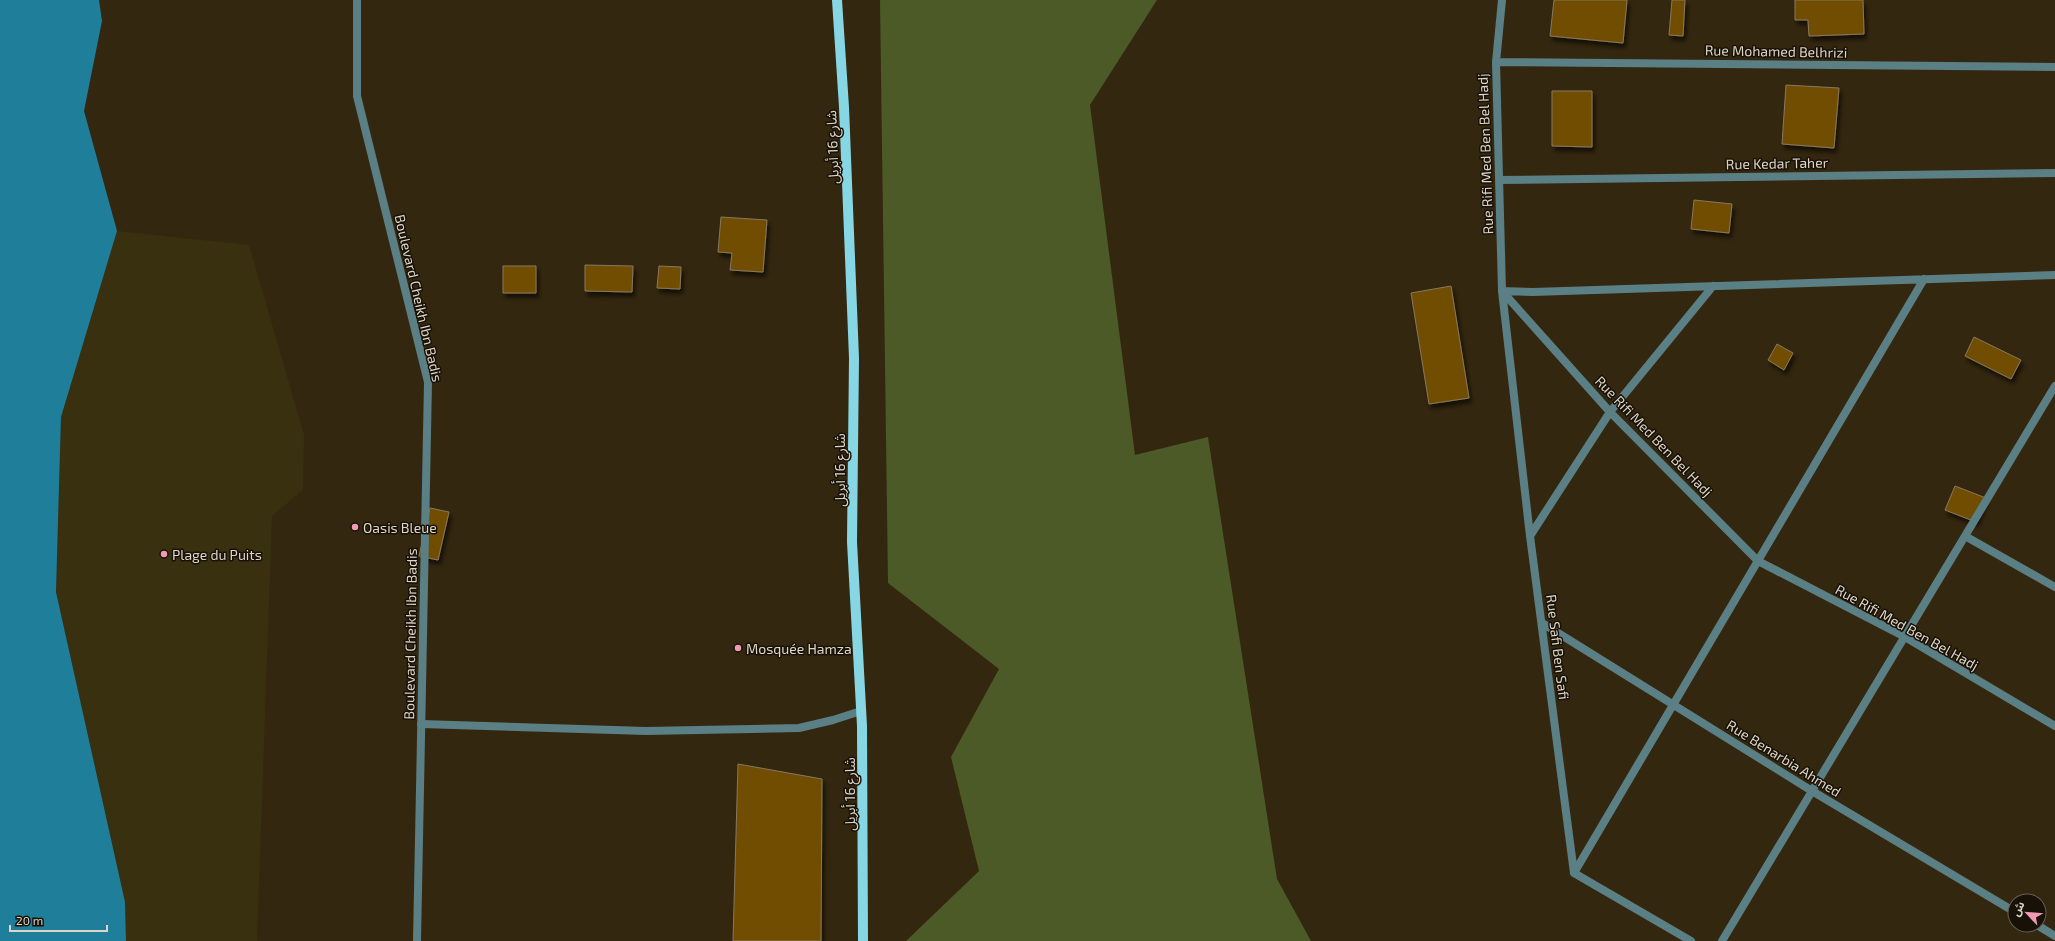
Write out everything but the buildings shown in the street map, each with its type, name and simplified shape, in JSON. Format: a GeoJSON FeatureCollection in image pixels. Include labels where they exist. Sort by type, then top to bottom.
{"type":"FeatureCollection","features":[{"type":"Feature","properties":{"kind":"main road","name":"شارع 16 أبريل"},"geometry":{"type":"LineString","coordinates":[[837,0],[844,107],[854,358],[852,542],[861,711],[864,941]]}},
{"type":"Feature","properties":{"kind":"street","name":"Boulevard Cheikh Ibn Badis"},"geometry":{"type":"LineString","coordinates":[[357,0],[357,96],[428,382],[417,941]]}},
{"type":"Feature","properties":{"kind":"street","name":"Rue Rifi Med Ben Bel Hadj"},"geometry":{"type":"LineString","coordinates":[[1502,0],[1496,62],[1502,291],[1610,412],[1758,561],[1905,637],[2055,726]]}},
{"type":"Feature","properties":{"kind":"street","name":"Rue Mohamed Belhrizi"},"geometry":{"type":"LineString","coordinates":[[1496,62],[2055,67]]}},
{"type":"Feature","properties":{"kind":"street","name":"Rue Kedar Taher"},"geometry":{"type":"LineString","coordinates":[[1500,180],[2055,173]]}},
{"type":"Feature","properties":{"kind":"street"},"geometry":{"type":"LineString","coordinates":[[1502,291],[1533,292],[2055,275]]}},
{"type":"Feature","properties":{"kind":"street"},"geometry":{"type":"LineString","coordinates":[[1691,941],[1574,873],[1924,279]]}},
{"type":"Feature","properties":{"kind":"street"},"geometry":{"type":"LineString","coordinates":[[1530,536],[1610,412],[1713,286]]}},
{"type":"Feature","properties":{"kind":"street","name":"Rue Safi Ben Safi"},"geometry":{"type":"LineString","coordinates":[[1502,291],[1530,536],[1574,873]]}},
{"type":"Feature","properties":{"kind":"street"},"geometry":{"type":"LineString","coordinates":[[1722,941],[2055,386]]}},
{"type":"Feature","properties":{"kind":"street"},"geometry":{"type":"LineString","coordinates":[[1965,536],[2055,587]]}},
{"type":"Feature","properties":{"kind":"street","name":"Rue Benarbia Ahmed"},"geometry":{"type":"LineString","coordinates":[[1542,623],[1812,791],[2007,907]]}},
{"type":"Feature","properties":{"kind":"street"},"geometry":{"type":"LineString","coordinates":[[421,724],[646,731],[798,728],[833,720],[861,711]]}},
{"type":"Feature","properties":{"kind":"green space"},"geometry":{"type":"Polygon","coordinates":[[[880,0],[1157,0],[1090,105],[1135,455],[1208,437],[1277,879],[1311,941],[906,941],[979,871],[951,757],[999,669],[888,583],[880,0]]]}},
{"type":"Feature","properties":{"kind":"sand","name":"Plage du Puits"},"geometry":{"type":"Polygon","coordinates":[[[117,231],[249,245],[304,435],[303,490],[272,516],[257,941],[126,941],[125,902],[56,592],[61,417],[117,231]]]}},
{"type":"Feature","properties":{"kind":"water"},"geometry":{"type":"Polygon","coordinates":[[[0,0],[99,0],[102,21],[84,111],[117,231],[61,417],[56,592],[125,902],[126,941],[0,941],[0,0]]]}},
{"type":"Feature","properties":{"kind":"place","name":"Oasis Bleue"},"geometry":{"type":"Point","coordinates":[355,527]}},
{"type":"Feature","properties":{"kind":"place","name":"Plage du Puits"},"geometry":{"type":"Point","coordinates":[164,554]}},
{"type":"Feature","properties":{"kind":"place","name":"Mosquée Hamza"},"geometry":{"type":"Point","coordinates":[738,648]}}]}
